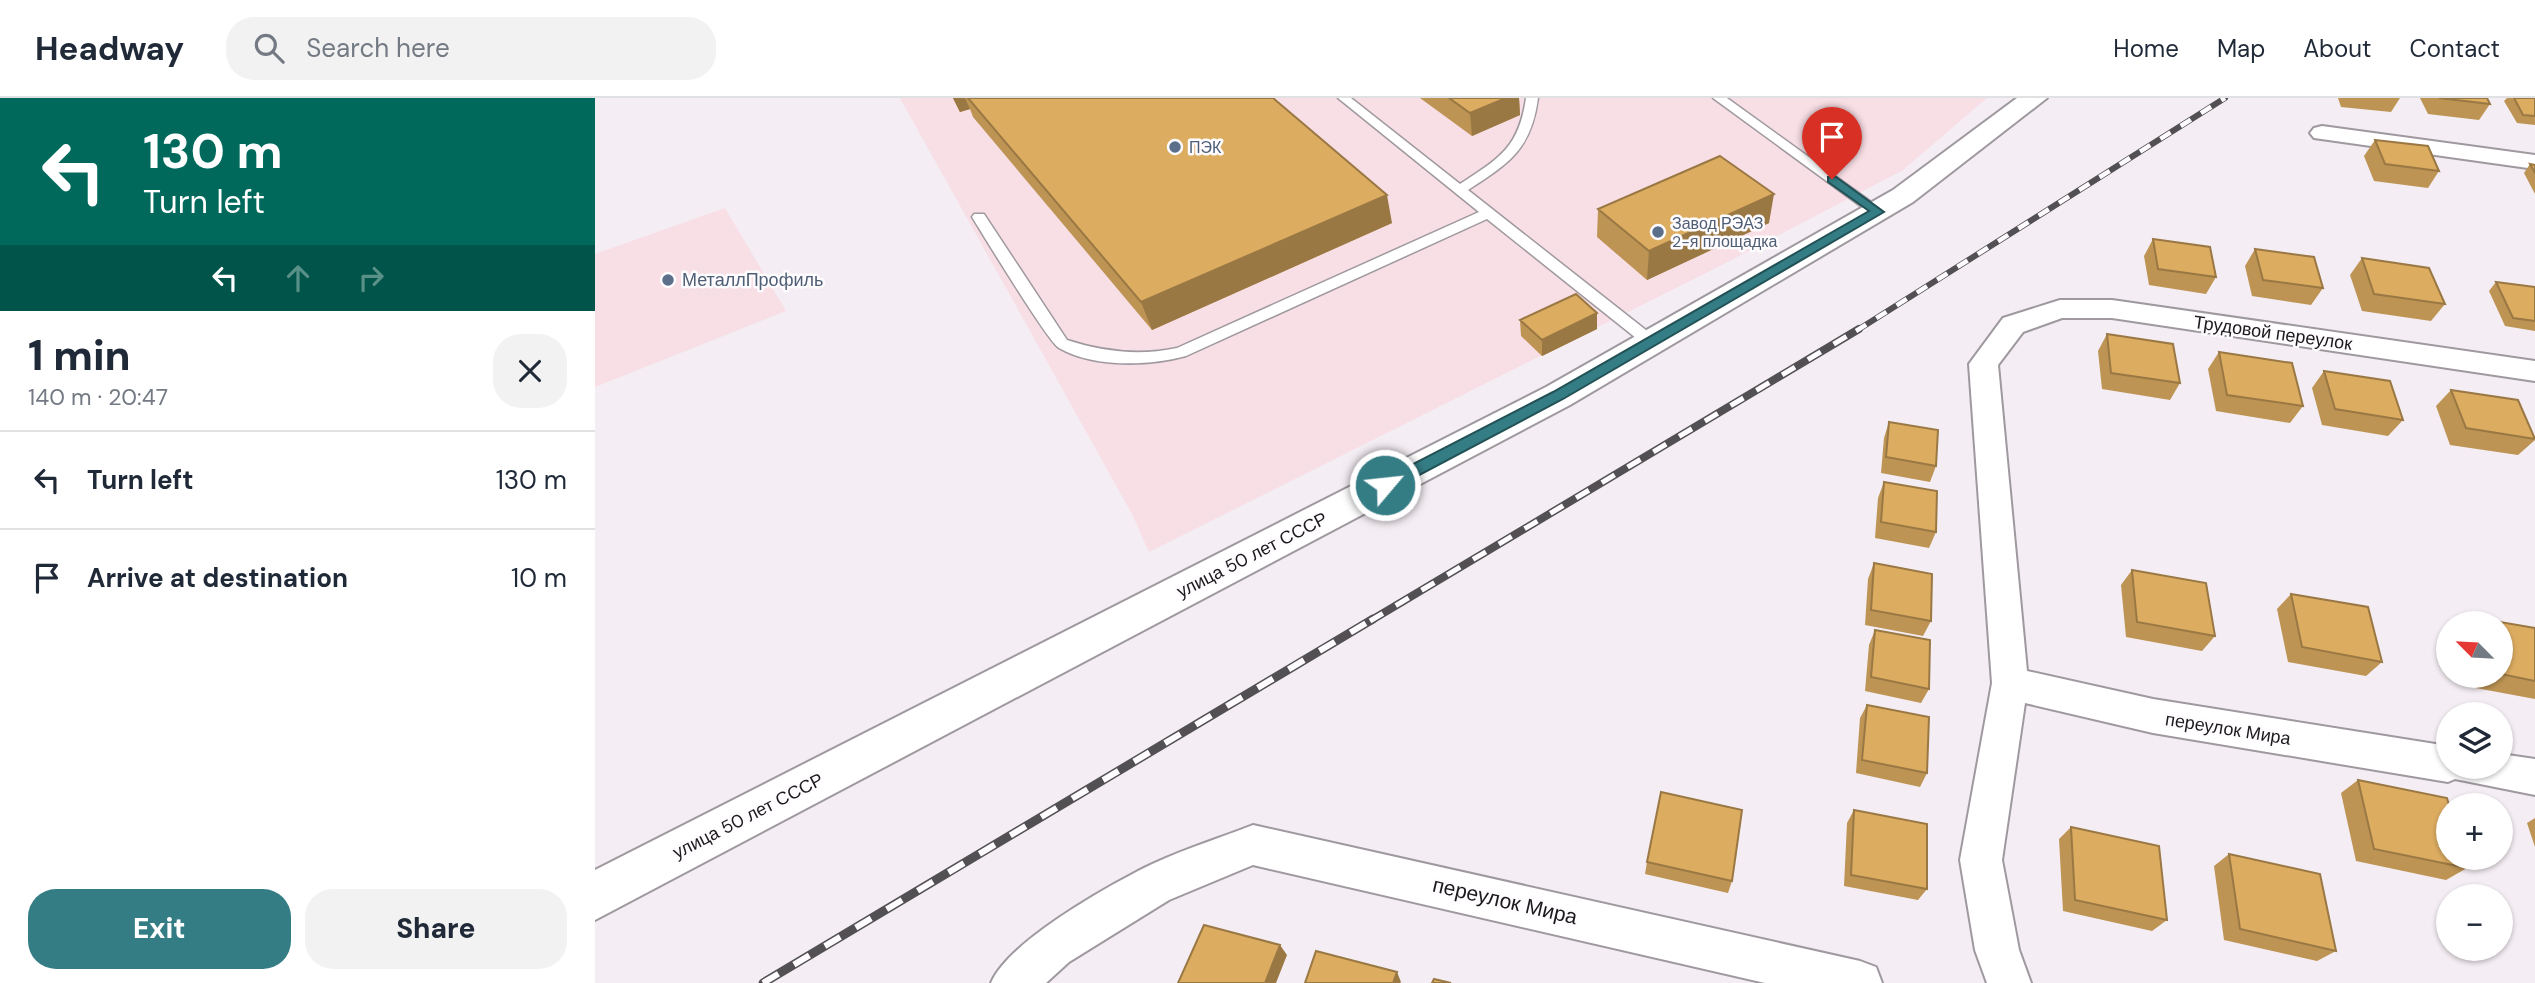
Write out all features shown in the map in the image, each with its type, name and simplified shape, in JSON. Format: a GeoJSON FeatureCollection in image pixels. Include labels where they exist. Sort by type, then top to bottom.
{"type":"FeatureCollection","features":[{"type":"Feature","properties":{"kind":"street","name":"улица 50 лет СССР"},"geometry":{"type":"LineString","coordinates":[[595,896],[1558,396],[1878,212],[2034,98]]}},
{"type":"Feature","properties":{"kind":"street"},"geometry":{"type":"LineString","coordinates":[[2322,133],[2535,162]]}},
{"type":"Feature","properties":{"kind":"street","name":"Трудовой переулок"},"geometry":{"type":"LineString","coordinates":[[2010,683],[1983,364],[2014,326],[2060,309],[2112,309],[2535,372]]}},
{"type":"Feature","properties":{"kind":"street"},"geometry":{"type":"LineString","coordinates":[[2009,983],[1997,950],[1980,860],[2010,683]]}},
{"type":"Feature","properties":{"kind":"street","name":"переулок Мира"},"geometry":{"type":"LineString","coordinates":[[2010,683],[2153,716],[2436,762]]}},
{"type":"Feature","properties":{"kind":"street"},"geometry":{"type":"LineString","coordinates":[[2513,773],[2535,777]]}},
{"type":"Feature","properties":{"kind":"street","name":"переулок Мира"},"geometry":{"type":"LineString","coordinates":[[1013,983],[1054,947],[1154,885],[1253,845],[1860,983]]}},
{"type":"Feature","properties":{"kind":"lane"},"geometry":{"type":"LineString","coordinates":[[1344,98],[1651,342]]}},
{"type":"Feature","properties":{"kind":"lane"},"geometry":{"type":"LineString","coordinates":[[1459,190],[1515,152],[1530,122],[1532,98]]}},
{"type":"Feature","properties":{"kind":"lane"},"geometry":{"type":"LineString","coordinates":[[1719,98],[1878,212]]}},
{"type":"Feature","properties":{"kind":"lane"},"geometry":{"type":"LineString","coordinates":[[979,217],[1062,344],[1090,353],[1122,358],[1154,358],[1181,352],[1489,214]]}},
{"type":"Feature","properties":{"kind":"shaded area"},"geometry":{"type":"Polygon","coordinates":[[[900,98],[1987,98],[1903,170],[1712,270],[1149,552],[1132,514],[900,98]]]}},
{"type":"Feature","properties":{"kind":"shaded area"},"geometry":{"type":"Polygon","coordinates":[[[725,208],[786,311],[595,387],[595,254],[725,208]]]}},
{"type":"Feature","properties":{"kind":"building"},"geometry":{"type":"Polygon","coordinates":[[[968,98],[1273,98],[1387,195],[1141,302],[968,98]]]}},
{"type":"Feature","properties":{"kind":"building"},"geometry":{"type":"Polygon","coordinates":[[[1449,98],[1506,98],[1470,113],[1449,98]]]}},
{"type":"Feature","properties":{"kind":"building"},"geometry":{"type":"Polygon","coordinates":[[[2439,98],[2487,98],[2490,104],[2439,98]]]}},
{"type":"Feature","properties":{"kind":"building"},"geometry":{"type":"Polygon","coordinates":[[[2514,98],[2535,98],[2535,116],[2523,115],[2514,98]]]}},
{"type":"Feature","properties":{"kind":"building"},"geometry":{"type":"Polygon","coordinates":[[[2375,140],[2428,146],[2439,171],[2385,164],[2375,140]]]}},
{"type":"Feature","properties":{"kind":"building"},"geometry":{"type":"Polygon","coordinates":[[[1720,156],[1774,194],[1649,251],[1598,209],[1720,156]]]}},
{"type":"Feature","properties":{"kind":"building"},"geometry":{"type":"Polygon","coordinates":[[[2153,239],[2210,247],[2216,277],[2158,269],[2153,239]]]}},
{"type":"Feature","properties":{"kind":"building"},"geometry":{"type":"Polygon","coordinates":[[[2255,249],[2314,257],[2323,288],[2263,280],[2255,249]]]}},
{"type":"Feature","properties":{"kind":"building"},"geometry":{"type":"Polygon","coordinates":[[[2362,258],[2429,268],[2445,304],[2374,294],[2362,258]]]}},
{"type":"Feature","properties":{"kind":"building"},"geometry":{"type":"Polygon","coordinates":[[[2496,282],[2535,287],[2535,321],[2513,318],[2496,282]]]}},
{"type":"Feature","properties":{"kind":"building"},"geometry":{"type":"Polygon","coordinates":[[[1576,294],[1597,313],[1542,340],[1520,320],[1576,294]]]}},
{"type":"Feature","properties":{"kind":"building"},"geometry":{"type":"Polygon","coordinates":[[[2107,334],[2173,344],[2180,383],[2111,373],[2107,334]]]}},
{"type":"Feature","properties":{"kind":"building"},"geometry":{"type":"Polygon","coordinates":[[[2219,352],[2292,363],[2303,406],[2227,395],[2219,352]]]}},
{"type":"Feature","properties":{"kind":"building"},"geometry":{"type":"Polygon","coordinates":[[[2324,371],[2390,381],[2403,420],[2335,409],[2324,371]]]}},
{"type":"Feature","properties":{"kind":"building"},"geometry":{"type":"Polygon","coordinates":[[[2451,390],[2518,400],[2535,439],[2466,428],[2451,390]]]}},
{"type":"Feature","properties":{"kind":"building"},"geometry":{"type":"Polygon","coordinates":[[[1889,422],[1938,430],[1936,466],[1886,457],[1889,422]]]}},
{"type":"Feature","properties":{"kind":"building"},"geometry":{"type":"Polygon","coordinates":[[[1884,482],[1937,491],[1936,532],[1881,522],[1884,482]]]}},
{"type":"Feature","properties":{"kind":"building"},"geometry":{"type":"Polygon","coordinates":[[[1874,563],[1932,574],[1931,621],[1871,610],[1874,563]]]}},
{"type":"Feature","properties":{"kind":"building"},"geometry":{"type":"Polygon","coordinates":[[[2132,570],[2206,583],[2215,636],[2137,622],[2132,570]]]}},
{"type":"Feature","properties":{"kind":"building"},"geometry":{"type":"Polygon","coordinates":[[[2291,594],[2368,607],[2382,662],[2302,647],[2291,594]]]}},
{"type":"Feature","properties":{"kind":"building"},"geometry":{"type":"Polygon","coordinates":[[[2513,624],[2535,628],[2535,681],[2513,676],[2513,624]]]}},
{"type":"Feature","properties":{"kind":"building"},"geometry":{"type":"Polygon","coordinates":[[[1875,630],[1930,640],[1929,689],[1871,677],[1875,630]]]}},
{"type":"Feature","properties":{"kind":"building"},"geometry":{"type":"Polygon","coordinates":[[[1867,705],[1929,717],[1927,773],[1862,760],[1867,705]]]}},
{"type":"Feature","properties":{"kind":"building"},"geometry":{"type":"Polygon","coordinates":[[[2358,780],[2436,796],[2436,862],[2374,849],[2358,780]]]}},
{"type":"Feature","properties":{"kind":"building"},"geometry":{"type":"Polygon","coordinates":[[[1661,792],[1742,810],[1732,881],[1647,862],[1661,792]]]}},
{"type":"Feature","properties":{"kind":"building"},"geometry":{"type":"Polygon","coordinates":[[[1854,810],[1927,824],[1927,889],[1851,875],[1854,810]]]}},
{"type":"Feature","properties":{"kind":"building"},"geometry":{"type":"Polygon","coordinates":[[[2071,827],[2159,846],[2167,920],[2075,900],[2071,827]]]}},
{"type":"Feature","properties":{"kind":"building"},"geometry":{"type":"Polygon","coordinates":[[[2229,854],[2320,874],[2336,951],[2240,929],[2229,854]]]}},
{"type":"Feature","properties":{"kind":"building"},"geometry":{"type":"Polygon","coordinates":[[[1204,925],[1280,945],[1265,983],[1178,983],[1204,925]]]}},
{"type":"Feature","properties":{"kind":"building"},"geometry":{"type":"Polygon","coordinates":[[[1316,951],[1397,972],[1393,983],[1305,983],[1316,951]]]}},
{"type":"Feature","properties":{"kind":"building"},"geometry":{"type":"Polygon","coordinates":[[[1434,979],[1451,983],[1432,983],[1434,979]]]}},
{"type":"Feature","properties":{"kind":"railway"},"geometry":{"type":"LineString","coordinates":[[1856,331],[2225,98]]}},
{"type":"Feature","properties":{"kind":"railway"},"geometry":{"type":"LineString","coordinates":[[1370,621],[1859,329]]}},
{"type":"Feature","properties":{"kind":"railway"},"geometry":{"type":"LineString","coordinates":[[763,983],[1373,619]]}},
{"type":"Feature","properties":{"kind":"place","name":"ПЭК"},"geometry":{"type":"Point","coordinates":[1175,147]}},
{"type":"Feature","properties":{"kind":"place","name":"Завод РЭАЗ 2-я площадка"},"geometry":{"type":"Point","coordinates":[1658,232]}},
{"type":"Feature","properties":{"kind":"place","name":"МеталлПрофиль"},"geometry":{"type":"Point","coordinates":[668,280]}},
{"type":"Feature","properties":{"kind":"route"},"geometry":{"type":"LineString","coordinates":[[1385,485],[1558,396],[1878,212],[1832,179]]}}]}
